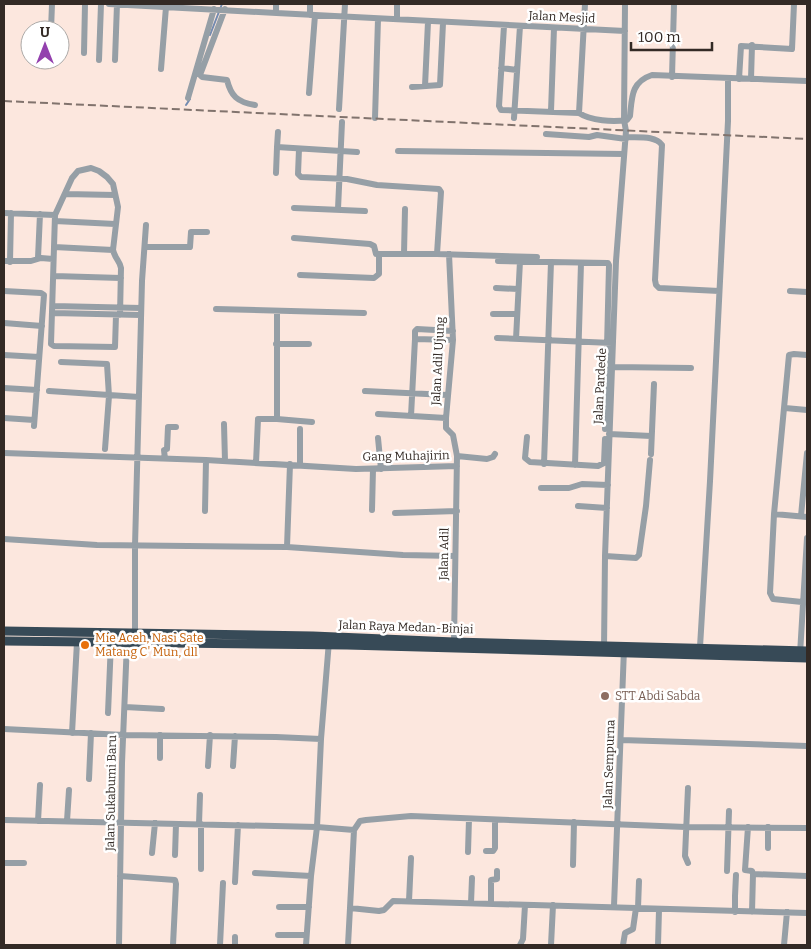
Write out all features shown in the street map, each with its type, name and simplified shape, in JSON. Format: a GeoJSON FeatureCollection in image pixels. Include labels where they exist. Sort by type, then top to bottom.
{"type":"FeatureCollection","features":[{"type":"Feature","properties":{"kind":"highway","name":"Jalan Raya Medan-Binjai"},"geometry":{"type":"LineString","coordinates":[[4,631],[132,639],[170,644],[279,640],[604,649],[700,647],[804,654]]}},
{"type":"Feature","properties":{"kind":"highway","name":"Jalan Raya Medan-Binjai"},"geometry":{"type":"LineString","coordinates":[[4,641],[111,642],[132,639]]}},
{"type":"Feature","properties":{"kind":"highway","name":"Jalan Raya Medan-Binjai"},"geometry":{"type":"LineString","coordinates":[[329,641],[454,642],[604,649]]}},
{"type":"Feature","properties":{"kind":"highway","name":"Jalan Raya Medan-Binjai"},"geometry":{"type":"LineString","coordinates":[[624,649],[804,654]]}},
{"type":"Feature","properties":{"kind":"street"},"geometry":{"type":"LineString","coordinates":[[51,20],[52,4]]}},
{"type":"Feature","properties":{"kind":"street"},"geometry":{"type":"LineString","coordinates":[[84,53],[85,4]]}},
{"type":"Feature","properties":{"kind":"street"},"geometry":{"type":"LineString","coordinates":[[100,60],[101,4]]}},
{"type":"Feature","properties":{"kind":"street","name":"Jalan Mesjid"},"geometry":{"type":"LineString","coordinates":[[109,4],[443,23],[625,31]]}},
{"type":"Feature","properties":{"kind":"street"},"geometry":{"type":"LineString","coordinates":[[115,60],[117,4]]}},
{"type":"Feature","properties":{"kind":"street"},"geometry":{"type":"LineString","coordinates":[[276,4],[276,12]]}},
{"type":"Feature","properties":{"kind":"street"},"geometry":{"type":"LineString","coordinates":[[310,4],[312,15],[310,92]]}},
{"type":"Feature","properties":{"kind":"street"},"geometry":{"type":"LineString","coordinates":[[340,109],[345,4]]}},
{"type":"Feature","properties":{"kind":"street"},"geometry":{"type":"LineString","coordinates":[[397,4],[397,19]]}},
{"type":"Feature","properties":{"kind":"street"},"geometry":{"type":"LineString","coordinates":[[579,112],[586,4]]}},
{"type":"Feature","properties":{"kind":"street","name":"Jalan Pardede"},"geometry":{"type":"LineString","coordinates":[[604,649],[605,556],[613,367],[611,343],[626,138],[624,120],[625,4]]}},
{"type":"Feature","properties":{"kind":"street"},"geometry":{"type":"LineString","coordinates":[[672,77],[674,4]]}},
{"type":"Feature","properties":{"kind":"street"},"geometry":{"type":"LineString","coordinates":[[739,79],[740,48],[744,45],[792,48],[794,4]]}},
{"type":"Feature","properties":{"kind":"street"},"geometry":{"type":"LineString","coordinates":[[161,69],[162,6]]}},
{"type":"Feature","properties":{"kind":"street"},"geometry":{"type":"LineString","coordinates":[[188,98],[219,9]]}},
{"type":"Feature","properties":{"kind":"street"},"geometry":{"type":"LineString","coordinates":[[219,9],[200,75],[202,77],[227,80],[230,92],[239,100],[255,105]]}},
{"type":"Feature","properties":{"kind":"street"},"geometry":{"type":"LineString","coordinates":[[375,118],[378,19]]}},
{"type":"Feature","properties":{"kind":"street"},"geometry":{"type":"LineString","coordinates":[[425,86],[428,22]]}},
{"type":"Feature","properties":{"kind":"street"},"geometry":{"type":"LineString","coordinates":[[412,88],[438,86],[441,83],[443,23]]}},
{"type":"Feature","properties":{"kind":"street"},"geometry":{"type":"LineString","coordinates":[[504,26],[499,108],[514,115],[551,111],[579,112],[586,117],[627,120],[630,116],[634,88],[641,80],[652,75],[807,81]]}},
{"type":"Feature","properties":{"kind":"street"},"geometry":{"type":"LineString","coordinates":[[514,115],[520,26]]}},
{"type":"Feature","properties":{"kind":"street"},"geometry":{"type":"LineString","coordinates":[[551,111],[554,28]]}},
{"type":"Feature","properties":{"kind":"street"},"geometry":{"type":"LineString","coordinates":[[751,79],[752,46]]}},
{"type":"Feature","properties":{"kind":"street"},"geometry":{"type":"LineString","coordinates":[[501,68],[517,70]]}},
{"type":"Feature","properties":{"kind":"street"},"geometry":{"type":"LineString","coordinates":[[700,647],[728,121],[728,79]]}},
{"type":"Feature","properties":{"kind":"street"},"geometry":{"type":"LineString","coordinates":[[338,209],[342,122]]}},
{"type":"Feature","properties":{"kind":"street"},"geometry":{"type":"LineString","coordinates":[[276,173],[278,132]]}},
{"type":"Feature","properties":{"kind":"street"},"geometry":{"type":"LineString","coordinates":[[546,134],[589,137],[597,135],[660,141],[662,145],[654,280],[659,288],[719,291]]}},
{"type":"Feature","properties":{"kind":"street"},"geometry":{"type":"LineString","coordinates":[[277,147],[357,152]]}},
{"type":"Feature","properties":{"kind":"street"},"geometry":{"type":"LineString","coordinates":[[299,149],[299,176],[339,178],[377,184],[439,189],[441,192],[437,254]]}},
{"type":"Feature","properties":{"kind":"street"},"geometry":{"type":"LineString","coordinates":[[398,151],[624,154]]}},
{"type":"Feature","properties":{"kind":"street"},"geometry":{"type":"LineString","coordinates":[[91,168],[99,171],[110,180],[114,189],[114,195],[118,203],[113,250],[114,257],[120,264],[121,278],[116,346],[54,346],[51,344],[55,218],[75,173],[83,169],[91,168]]}},
{"type":"Feature","properties":{"kind":"street"},"geometry":{"type":"LineString","coordinates":[[65,194],[114,195]]}},
{"type":"Feature","properties":{"kind":"street"},"geometry":{"type":"LineString","coordinates":[[294,208],[366,211]]}},
{"type":"Feature","properties":{"kind":"street"},"geometry":{"type":"LineString","coordinates":[[404,254],[405,209]]}},
{"type":"Feature","properties":{"kind":"street"},"geometry":{"type":"LineString","coordinates":[[4,213],[40,214],[55,218],[115,224]]}},
{"type":"Feature","properties":{"kind":"street"},"geometry":{"type":"LineString","coordinates":[[11,213],[7,261],[31,261],[38,258],[54,259]]}},
{"type":"Feature","properties":{"kind":"street"},"geometry":{"type":"LineString","coordinates":[[38,258],[40,214]]}},
{"type":"Feature","properties":{"kind":"street","name":"Jalan Sukabumi Baru"},"geometry":{"type":"LineString","coordinates":[[119,945],[124,734],[132,639],[141,308],[146,225]]}},
{"type":"Feature","properties":{"kind":"street"},"geometry":{"type":"LineString","coordinates":[[146,247],[190,247],[192,232],[207,232]]}},
{"type":"Feature","properties":{"kind":"street"},"geometry":{"type":"LineString","coordinates":[[294,238],[370,244],[374,246],[376,254],[449,254],[616,261]]}},
{"type":"Feature","properties":{"kind":"street"},"geometry":{"type":"LineString","coordinates":[[54,247],[113,250]]}},
{"type":"Feature","properties":{"kind":"street"},"geometry":{"type":"LineString","coordinates":[[300,275],[374,278],[379,274],[379,254]]}},
{"type":"Feature","properties":{"kind":"street","name":"Jalan Adil Ujung"},"geometry":{"type":"LineString","coordinates":[[449,254],[453,340],[446,428],[453,435],[457,466]]}},
{"type":"Feature","properties":{"kind":"street"},"geometry":{"type":"LineString","coordinates":[[516,339],[520,261]]}},
{"type":"Feature","properties":{"kind":"street"},"geometry":{"type":"LineString","coordinates":[[498,262],[608,263],[610,267],[611,343],[604,463],[598,466],[544,464],[526,461],[527,438]]}},
{"type":"Feature","properties":{"kind":"street"},"geometry":{"type":"LineString","coordinates":[[544,464],[550,262]]}},
{"type":"Feature","properties":{"kind":"street"},"geometry":{"type":"LineString","coordinates":[[575,465],[581,263]]}},
{"type":"Feature","properties":{"kind":"street"},"geometry":{"type":"LineString","coordinates":[[54,276],[121,278]]}},
{"type":"Feature","properties":{"kind":"street"},"geometry":{"type":"LineString","coordinates":[[496,288],[518,288]]}},
{"type":"Feature","properties":{"kind":"street"},"geometry":{"type":"LineString","coordinates":[[4,291],[43,293],[44,298],[34,423],[4,418]]}},
{"type":"Feature","properties":{"kind":"street"},"geometry":{"type":"LineString","coordinates":[[790,291],[807,292]]}},
{"type":"Feature","properties":{"kind":"street"},"geometry":{"type":"LineString","coordinates":[[119,313],[141,308]]}},
{"type":"Feature","properties":{"kind":"street"},"geometry":{"type":"LineString","coordinates":[[216,309],[364,313]]}},
{"type":"Feature","properties":{"kind":"street"},"geometry":{"type":"LineString","coordinates":[[53,310],[141,315]]}},
{"type":"Feature","properties":{"kind":"street"},"geometry":{"type":"LineString","coordinates":[[277,311],[277,419]]}},
{"type":"Feature","properties":{"kind":"street"},"geometry":{"type":"LineString","coordinates":[[492,314],[517,314]]}},
{"type":"Feature","properties":{"kind":"street"},"geometry":{"type":"LineString","coordinates":[[4,323],[42,326]]}},
{"type":"Feature","properties":{"kind":"street"},"geometry":{"type":"LineString","coordinates":[[411,416],[416,330],[453,331]]}},
{"type":"Feature","properties":{"kind":"street"},"geometry":{"type":"LineString","coordinates":[[497,338],[611,343]]}},
{"type":"Feature","properties":{"kind":"street"},"geometry":{"type":"LineString","coordinates":[[415,340],[453,340]]}},
{"type":"Feature","properties":{"kind":"street"},"geometry":{"type":"LineString","coordinates":[[276,344],[309,344]]}},
{"type":"Feature","properties":{"kind":"street"},"geometry":{"type":"LineString","coordinates":[[4,355],[39,357]]}},
{"type":"Feature","properties":{"kind":"street"},"geometry":{"type":"LineString","coordinates":[[802,602],[780,600],[771,597],[774,514],[790,355],[807,356]]}},
{"type":"Feature","properties":{"kind":"street"},"geometry":{"type":"LineString","coordinates":[[61,362],[107,364],[109,396],[105,449]]}},
{"type":"Feature","properties":{"kind":"street"},"geometry":{"type":"LineString","coordinates":[[613,367],[691,368]]}},
{"type":"Feature","properties":{"kind":"street"},"geometry":{"type":"LineString","coordinates":[[605,556],[636,558],[639,555],[646,506],[654,384]]}},
{"type":"Feature","properties":{"kind":"street"},"geometry":{"type":"LineString","coordinates":[[4,388],[37,390]]}},
{"type":"Feature","properties":{"kind":"street"},"geometry":{"type":"LineString","coordinates":[[49,391],[139,398]]}},
{"type":"Feature","properties":{"kind":"street"},"geometry":{"type":"LineString","coordinates":[[366,391],[448,395]]}},
{"type":"Feature","properties":{"kind":"street"},"geometry":{"type":"LineString","coordinates":[[785,408],[807,410]]}},
{"type":"Feature","properties":{"kind":"street"},"geometry":{"type":"LineString","coordinates":[[378,414],[446,418]]}},
{"type":"Feature","properties":{"kind":"street"},"geometry":{"type":"LineString","coordinates":[[256,463],[258,420],[277,419],[312,422]]}},
{"type":"Feature","properties":{"kind":"street"},"geometry":{"type":"LineString","coordinates":[[224,424],[225,461]]}},
{"type":"Feature","properties":{"kind":"street"},"geometry":{"type":"LineString","coordinates":[[164,459],[164,450],[167,449],[168,427],[176,427]]}},
{"type":"Feature","properties":{"kind":"street"},"geometry":{"type":"LineString","coordinates":[[300,429],[300,465]]}},
{"type":"Feature","properties":{"kind":"street"},"geometry":{"type":"LineString","coordinates":[[609,434],[652,436]]}},
{"type":"Feature","properties":{"kind":"street"},"geometry":{"type":"LineString","coordinates":[[378,438],[381,469]]}},
{"type":"Feature","properties":{"kind":"street"},"geometry":{"type":"LineString","coordinates":[[774,514],[804,517],[807,452]]}},
{"type":"Feature","properties":{"kind":"street","name":"Gang Muhajirin"},"geometry":{"type":"LineString","coordinates":[[4,453],[206,460],[356,469],[457,466]]}},
{"type":"Feature","properties":{"kind":"street","name":"Gang Muhajirin"},"geometry":{"type":"LineString","coordinates":[[456,456],[487,459],[495,454]]}},
{"type":"Feature","properties":{"kind":"street"},"geometry":{"type":"LineString","coordinates":[[205,512],[206,460]]}},
{"type":"Feature","properties":{"kind":"street"},"geometry":{"type":"LineString","coordinates":[[287,548],[290,464]]}},
{"type":"Feature","properties":{"kind":"street","name":"Jalan Adil"},"geometry":{"type":"LineString","coordinates":[[454,642],[457,466]]}},
{"type":"Feature","properties":{"kind":"street"},"geometry":{"type":"LineString","coordinates":[[372,510],[373,469]]}},
{"type":"Feature","properties":{"kind":"street"},"geometry":{"type":"LineString","coordinates":[[541,488],[569,488],[582,484],[608,485]]}},
{"type":"Feature","properties":{"kind":"street"},"geometry":{"type":"LineString","coordinates":[[578,506],[607,508]]}},
{"type":"Feature","properties":{"kind":"street"},"geometry":{"type":"LineString","coordinates":[[395,513],[457,511]]}},
{"type":"Feature","properties":{"kind":"street"},"geometry":{"type":"LineString","coordinates":[[804,654],[802,602],[807,538]]}},
{"type":"Feature","properties":{"kind":"street"},"geometry":{"type":"LineString","coordinates":[[4,539],[97,545],[287,548],[455,556]]}},
{"type":"Feature","properties":{"kind":"street"},"geometry":{"type":"LineString","coordinates":[[306,945],[317,827],[321,739],[329,641]]}},
{"type":"Feature","properties":{"kind":"street"},"geometry":{"type":"LineString","coordinates":[[72,732],[77,642]]}},
{"type":"Feature","properties":{"kind":"street"},"geometry":{"type":"LineString","coordinates":[[108,712],[111,642]]}},
{"type":"Feature","properties":{"kind":"street","name":"Jalan Sempurna"},"geometry":{"type":"LineString","coordinates":[[614,906],[624,649]]}},
{"type":"Feature","properties":{"kind":"street"},"geometry":{"type":"LineString","coordinates":[[126,707],[162,709]]}},
{"type":"Feature","properties":{"kind":"street"},"geometry":{"type":"LineString","coordinates":[[4,728],[91,733],[321,739]]}},
{"type":"Feature","properties":{"kind":"street"},"geometry":{"type":"LineString","coordinates":[[89,779],[91,733]]}},
{"type":"Feature","properties":{"kind":"street"},"geometry":{"type":"LineString","coordinates":[[160,735],[160,758]]}},
{"type":"Feature","properties":{"kind":"street"},"geometry":{"type":"LineString","coordinates":[[208,766],[210,735]]}},
{"type":"Feature","properties":{"kind":"street"},"geometry":{"type":"LineString","coordinates":[[233,766],[235,736]]}},
{"type":"Feature","properties":{"kind":"street"},"geometry":{"type":"LineString","coordinates":[[621,740],[807,746]]}},
{"type":"Feature","properties":{"kind":"street"},"geometry":{"type":"LineString","coordinates":[[38,820],[40,785]]}},
{"type":"Feature","properties":{"kind":"street"},"geometry":{"type":"LineString","coordinates":[[688,788],[685,856],[688,863]]}},
{"type":"Feature","properties":{"kind":"street"},"geometry":{"type":"LineString","coordinates":[[67,821],[69,790]]}},
{"type":"Feature","properties":{"kind":"street"},"geometry":{"type":"LineString","coordinates":[[200,795],[201,869]]}},
{"type":"Feature","properties":{"kind":"street"},"geometry":{"type":"LineString","coordinates":[[727,871],[729,811]]}},
{"type":"Feature","properties":{"kind":"street"},"geometry":{"type":"LineString","coordinates":[[348,945],[354,830],[360,821],[411,816],[618,824],[807,828]]}},
{"type":"Feature","properties":{"kind":"street"},"geometry":{"type":"LineString","coordinates":[[468,852],[469,819]]}},
{"type":"Feature","properties":{"kind":"street"},"geometry":{"type":"LineString","coordinates":[[4,820],[317,827],[354,830]]}},
{"type":"Feature","properties":{"kind":"street"},"geometry":{"type":"LineString","coordinates":[[486,851],[494,851],[495,820]]}},
{"type":"Feature","properties":{"kind":"street"},"geometry":{"type":"LineString","coordinates":[[573,865],[574,822]]}},
{"type":"Feature","properties":{"kind":"street"},"geometry":{"type":"LineString","coordinates":[[152,852],[155,823]]}},
{"type":"Feature","properties":{"kind":"street"},"geometry":{"type":"LineString","coordinates":[[175,855],[176,824]]}},
{"type":"Feature","properties":{"kind":"street"},"geometry":{"type":"LineString","coordinates":[[235,882],[238,825]]}},
{"type":"Feature","properties":{"kind":"street"},"geometry":{"type":"LineString","coordinates":[[748,827],[745,870],[752,871],[753,874],[807,876]]}},
{"type":"Feature","properties":{"kind":"street"},"geometry":{"type":"LineString","coordinates":[[768,827],[768,848]]}},
{"type":"Feature","properties":{"kind":"street"},"geometry":{"type":"LineString","coordinates":[[409,901],[411,858]]}},
{"type":"Feature","properties":{"kind":"street"},"geometry":{"type":"LineString","coordinates":[[4,863],[24,863]]}},
{"type":"Feature","properties":{"kind":"street"},"geometry":{"type":"LineString","coordinates":[[491,904],[491,880],[497,879],[497,871]]}},
{"type":"Feature","properties":{"kind":"street"},"geometry":{"type":"LineString","coordinates":[[255,873],[311,876]]}},
{"type":"Feature","properties":{"kind":"street"},"geometry":{"type":"LineString","coordinates":[[752,912],[753,874]]}},
{"type":"Feature","properties":{"kind":"street"},"geometry":{"type":"LineString","coordinates":[[735,912],[736,875]]}},
{"type":"Feature","properties":{"kind":"street"},"geometry":{"type":"LineString","coordinates":[[120,876],[172,878],[176,882],[173,945]]}},
{"type":"Feature","properties":{"kind":"street"},"geometry":{"type":"LineString","coordinates":[[470,902],[472,878]]}},
{"type":"Feature","properties":{"kind":"street"},"geometry":{"type":"LineString","coordinates":[[623,945],[625,933],[633,930],[639,881]]}},
{"type":"Feature","properties":{"kind":"street"},"geometry":{"type":"LineString","coordinates":[[220,945],[223,883]]}},
{"type":"Feature","properties":{"kind":"street"},"geometry":{"type":"LineString","coordinates":[[350,908],[379,911],[384,910],[393,901],[409,901],[807,913]]}},
{"type":"Feature","properties":{"kind":"street"},"geometry":{"type":"LineString","coordinates":[[520,945],[523,939],[525,905]]}},
{"type":"Feature","properties":{"kind":"street"},"geometry":{"type":"LineString","coordinates":[[551,945],[553,905]]}},
{"type":"Feature","properties":{"kind":"street"},"geometry":{"type":"LineString","coordinates":[[279,907],[309,907]]}},
{"type":"Feature","properties":{"kind":"street"},"geometry":{"type":"LineString","coordinates":[[658,945],[659,910]]}},
{"type":"Feature","properties":{"kind":"street"},"geometry":{"type":"LineString","coordinates":[[784,945],[787,912]]}},
{"type":"Feature","properties":{"kind":"street"},"geometry":{"type":"LineString","coordinates":[[278,935],[306,935]]}},
{"type":"Feature","properties":{"kind":"street"},"geometry":{"type":"LineString","coordinates":[[235,937],[235,945]]}},
{"type":"Feature","properties":{"kind":"waterway"},"geometry":{"type":"LineString","coordinates":[[210,35],[222,4]]}},
{"type":"Feature","properties":{"kind":"waterway"},"geometry":{"type":"LineString","coordinates":[[186,105],[190,99]]}},
{"type":"Feature","properties":{"kind":"railway"},"geometry":{"type":"LineString","coordinates":[[4,101],[807,139]]}},
{"type":"Feature","properties":{"kind":"place","name":"Mie Aceh, Nasi Sate Matang C' Mun, dll"},"geometry":{"type":"Point","coordinates":[85,645]}},
{"type":"Feature","properties":{"kind":"place","name":"STT Abdi Sabda"},"geometry":{"type":"Point","coordinates":[605,696]}}]}
